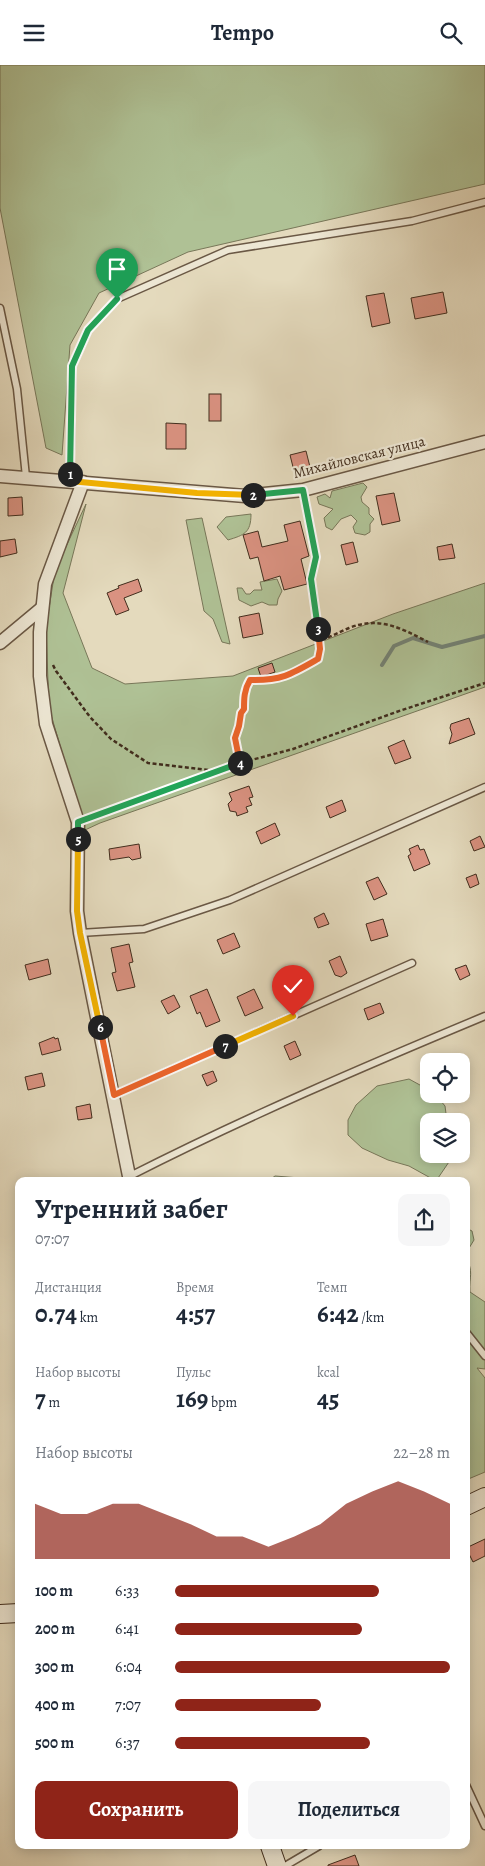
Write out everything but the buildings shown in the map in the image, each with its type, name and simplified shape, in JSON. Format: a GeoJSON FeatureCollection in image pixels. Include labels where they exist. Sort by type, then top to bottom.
{"type":"FeatureCollection","features":[{"type":"Feature","properties":{"kind":"main road"},"geometry":{"type":"LineString","coordinates":[[470,1505],[485,1497]]}},
{"type":"Feature","properties":{"kind":"main road"},"geometry":{"type":"LineString","coordinates":[[0,1614],[15,1613]]}},
{"type":"Feature","properties":{"kind":"main road"},"geometry":{"type":"LineString","coordinates":[[271,1849],[277,1866]]}},
{"type":"Feature","properties":{"kind":"street","name":"Михайловская улица"},"geometry":{"type":"LineString","coordinates":[[0,476],[246,495],[303,490],[485,442]]}},
{"type":"Feature","properties":{"kind":"street"},"geometry":{"type":"LineString","coordinates":[[76,481],[44,583],[40,633],[40,675],[46,724],[78,822],[77,911],[80,933],[130,1177]]}},
{"type":"Feature","properties":{"kind":"street"},"geometry":{"type":"LineString","coordinates":[[0,643],[42,608]]}},
{"type":"Feature","properties":{"kind":"lane"},"geometry":{"type":"LineString","coordinates":[[76,481],[72,366],[88,330],[117,299],[228,250],[412,221],[485,202]]}},
{"type":"Feature","properties":{"kind":"lane"},"geometry":{"type":"LineString","coordinates":[[0,308],[17,389],[26,477]]}},
{"type":"Feature","properties":{"kind":"lane"},"geometry":{"type":"LineString","coordinates":[[80,933],[144,929],[230,900],[485,787]]}},
{"type":"Feature","properties":{"kind":"lane"},"geometry":{"type":"LineString","coordinates":[[114,1095],[412,963]]}},
{"type":"Feature","properties":{"kind":"lane"},"geometry":{"type":"LineString","coordinates":[[132,1177],[178,1151],[348,1073],[485,1016]]}},
{"type":"Feature","properties":{"kind":"lane"},"geometry":{"type":"LineString","coordinates":[[470,1337],[485,1356]]}},
{"type":"Feature","properties":{"kind":"lane"},"geometry":{"type":"LineString","coordinates":[[470,1793],[485,1825]]}},
{"type":"Feature","properties":{"kind":"lane"},"geometry":{"type":"LineString","coordinates":[[285,1866],[313,1849]]}},
{"type":"Feature","properties":{"kind":"path"},"geometry":{"type":"LineString","coordinates":[[240,763],[235,738],[241,713],[244,709],[244,695],[250,680],[268,681],[285,677],[318,659],[320,649],[311,579],[316,557],[303,490]]}},
{"type":"Feature","properties":{"kind":"path"},"geometry":{"type":"LineString","coordinates":[[319,640],[351,627],[372,622],[384,623],[405,630],[428,642]]}},
{"type":"Feature","properties":{"kind":"path"},"geometry":{"type":"LineString","coordinates":[[52,663],[90,717],[111,739],[148,763],[218,771]]}},
{"type":"Feature","properties":{"kind":"path"},"geometry":{"type":"LineString","coordinates":[[78,822],[240,763],[293,749],[485,683]]}},
{"type":"Feature","properties":{"kind":"green space"},"geometry":{"type":"Polygon","coordinates":[[[0,65],[485,65],[485,184],[188,252],[99,293],[70,345],[62,455],[46,448],[0,208],[0,65]]]}},
{"type":"Feature","properties":{"kind":"green space"},"geometry":{"type":"Polygon","coordinates":[[[363,483],[367,487],[361,497],[362,502],[369,508],[369,514],[374,519],[370,524],[370,532],[365,535],[355,533],[353,527],[357,521],[351,515],[341,519],[332,530],[326,527],[324,518],[333,509],[319,504],[317,497],[325,494],[330,498],[332,491],[363,483]]]}},
{"type":"Feature","properties":{"kind":"green space"},"geometry":{"type":"Polygon","coordinates":[[[86,504],[63,593],[92,668],[125,684],[233,676],[393,614],[485,583],[485,687],[100,823],[85,830],[49,708],[46,628],[55,570],[86,504]]]}},
{"type":"Feature","properties":{"kind":"green space"},"geometry":{"type":"Polygon","coordinates":[[[251,514],[248,529],[238,537],[228,540],[217,527],[226,517],[251,514]]]}},
{"type":"Feature","properties":{"kind":"green space"},"geometry":{"type":"Polygon","coordinates":[[[202,518],[230,644],[222,642],[213,619],[204,611],[186,520],[202,518]]]}},
{"type":"Feature","properties":{"kind":"green space"},"geometry":{"type":"Polygon","coordinates":[[[277,579],[282,591],[277,605],[269,605],[262,602],[251,606],[239,600],[237,588],[242,588],[246,594],[250,594],[254,590],[262,590],[260,582],[277,579]]]}},
{"type":"Feature","properties":{"kind":"green space"},"geometry":{"type":"Polygon","coordinates":[[[409,1079],[420,1085],[420,1103],[442,1103],[446,1113],[420,1113],[420,1163],[448,1163],[439,1177],[429,1177],[409,1166],[388,1160],[362,1148],[348,1135],[348,1120],[356,1105],[377,1086],[409,1079]]]}},
{"type":"Feature","properties":{"kind":"green space"},"geometry":{"type":"Polygon","coordinates":[[[470,1230],[472,1231],[474,1240],[470,1246],[470,1230]]]}},
{"type":"Feature","properties":{"kind":"green space"},"geometry":{"type":"Polygon","coordinates":[[[470,1292],[485,1302],[485,1369],[477,1368],[485,1378],[485,1472],[470,1478],[470,1292]]]}},
{"type":"Feature","properties":{"kind":"waterway"},"geometry":{"type":"LineString","coordinates":[[382,665],[394,646],[413,638],[442,647],[485,636]]}},
{"type":"Feature","properties":{"kind":"route"},"geometry":{"type":"LineString","coordinates":[[117,299],[88,330],[72,366],[70,481],[197,493],[246,495],[303,490],[316,557],[311,579],[320,649],[318,659],[285,677],[268,681],[250,680],[244,695],[244,709],[241,713],[235,738],[240,763],[78,822],[77,911],[114,1095],[293,1016]]}}]}
